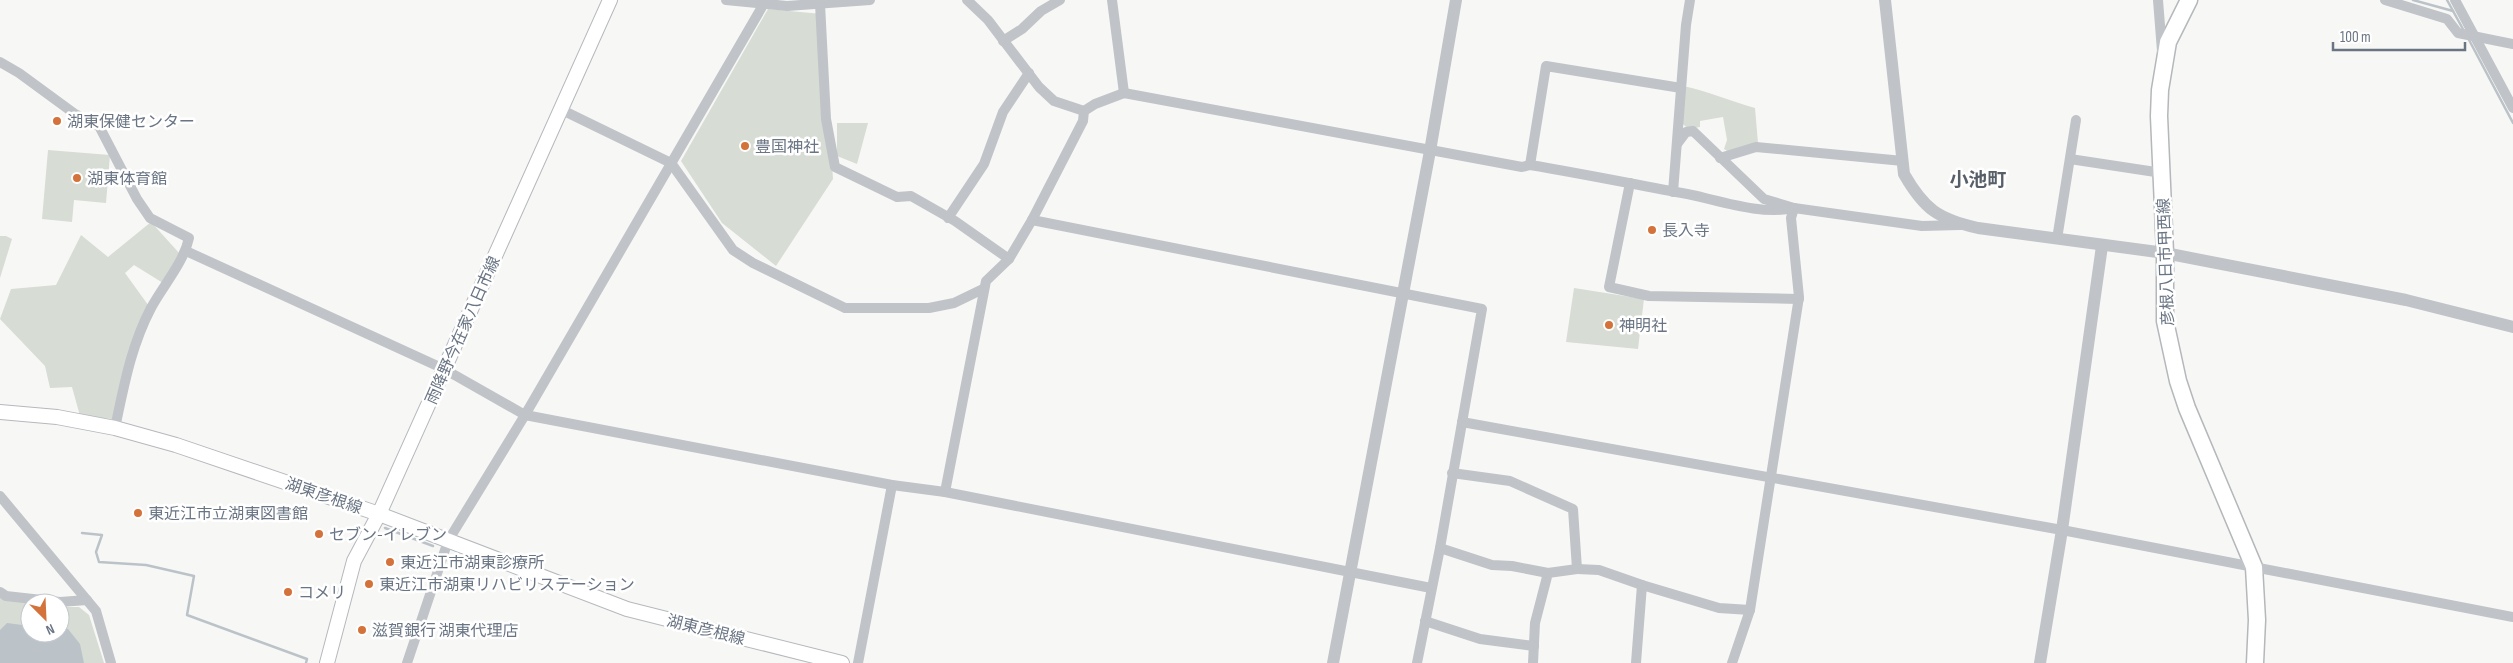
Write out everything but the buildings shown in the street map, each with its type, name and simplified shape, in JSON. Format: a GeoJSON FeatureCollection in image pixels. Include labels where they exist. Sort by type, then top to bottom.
{"type":"FeatureCollection","features":[{"type":"Feature","properties":{"kind":"main road","name":"雨降野今在家八日市線"},"geometry":{"type":"LineString","coordinates":[[327,663],[354,561],[379,514],[610,0]]}},
{"type":"Feature","properties":{"kind":"main road","name":"彦根八日市甲西線"},"geometry":{"type":"LineString","coordinates":[[2189,0],[2168,42],[2163,62],[2159,116],[2165,253],[2165,321],[2178,381],[2187,408],[2254,567],[2257,620],[2255,663]]}},
{"type":"Feature","properties":{"kind":"main road","name":"湖東彦根線"},"geometry":{"type":"LineString","coordinates":[[0,412],[57,417],[115,428],[176,445],[379,514],[628,609],[842,663]]}},
{"type":"Feature","properties":{"kind":"street"},"geometry":{"type":"LineString","coordinates":[[726,0],[820,4],[870,0]]}},
{"type":"Feature","properties":{"kind":"street"},"geometry":{"type":"LineString","coordinates":[[966,0],[988,20],[1039,87],[1054,101],[1084,111]]}},
{"type":"Feature","properties":{"kind":"street"},"geometry":{"type":"LineString","coordinates":[[1004,41],[1022,29],[1041,11],[1060,0]]}},
{"type":"Feature","properties":{"kind":"street"},"geometry":{"type":"LineString","coordinates":[[1112,0],[1124,93]]}},
{"type":"Feature","properties":{"kind":"street"},"geometry":{"type":"LineString","coordinates":[[1332,663],[1430,151],[1456,0]]}},
{"type":"Feature","properties":{"kind":"street"},"geometry":{"type":"LineString","coordinates":[[1673,192],[1690,0]]}},
{"type":"Feature","properties":{"kind":"street"},"geometry":{"type":"LineString","coordinates":[[1885,0],[1904,174],[1916,194],[1928,208],[1964,225]]}},
{"type":"Feature","properties":{"kind":"street"},"geometry":{"type":"LineString","coordinates":[[2158,0],[2163,62]]}},
{"type":"Feature","properties":{"kind":"street"},"geometry":{"type":"LineString","coordinates":[[2385,0],[2447,19],[2458,33],[2513,44]]}},
{"type":"Feature","properties":{"kind":"street"},"geometry":{"type":"LineString","coordinates":[[2455,0],[2513,108]]}},
{"type":"Feature","properties":{"kind":"street"},"geometry":{"type":"LineString","coordinates":[[407,663],[448,541],[525,415],[765,2]]}},
{"type":"Feature","properties":{"kind":"street"},"geometry":{"type":"LineString","coordinates":[[820,4],[826,120],[835,167],[897,197],[911,196],[948,218],[1009,259]]}},
{"type":"Feature","properties":{"kind":"street"},"geometry":{"type":"LineString","coordinates":[[0,62],[19,73],[74,114],[99,126],[137,199],[150,218],[190,238],[186,251],[151,307],[133,347],[115,428]]}},
{"type":"Feature","properties":{"kind":"street"},"geometry":{"type":"LineString","coordinates":[[1530,164],[1546,66],[1681,88]]}},
{"type":"Feature","properties":{"kind":"street"},"geometry":{"type":"LineString","coordinates":[[948,218],[984,164],[1003,112],[1028,73]]}},
{"type":"Feature","properties":{"kind":"street"},"geometry":{"type":"LineString","coordinates":[[1084,111],[1095,104],[1124,93],[1430,151],[1522,167],[1530,164],[1778,211],[1794,208]]}},
{"type":"Feature","properties":{"kind":"street"},"geometry":{"type":"LineString","coordinates":[[562,110],[671,164],[733,250],[753,263],[845,308],[929,308],[954,304],[984,289]]}},
{"type":"Feature","properties":{"kind":"street"},"geometry":{"type":"LineString","coordinates":[[945,492],[986,282],[1009,259],[1032,220],[1083,121],[1084,111]]}},
{"type":"Feature","properties":{"kind":"street"},"geometry":{"type":"LineString","coordinates":[[2057,239],[2076,120]]}},
{"type":"Feature","properties":{"kind":"street"},"geometry":{"type":"LineString","coordinates":[[1677,144],[1686,132],[1693,132],[1764,199],[1794,208],[1922,226],[1964,225],[2102,246],[2165,253],[2406,300],[2513,327]]}},
{"type":"Feature","properties":{"kind":"street"},"geometry":{"type":"LineString","coordinates":[[1720,158],[1756,147],[1903,161]]}},
{"type":"Feature","properties":{"kind":"street"},"geometry":{"type":"LineString","coordinates":[[2070,159],[2162,173]]}},
{"type":"Feature","properties":{"kind":"street"},"geometry":{"type":"LineString","coordinates":[[1630,183],[1610,287],[1649,296],[1799,300]]}},
{"type":"Feature","properties":{"kind":"street"},"geometry":{"type":"LineString","coordinates":[[1732,663],[1750,610],[1799,300],[1791,218],[1794,208]]}},
{"type":"Feature","properties":{"kind":"street"},"geometry":{"type":"LineString","coordinates":[[1032,220],[1482,309],[1440,548],[1417,663]]}},
{"type":"Feature","properties":{"kind":"street"},"geometry":{"type":"LineString","coordinates":[[2040,663],[2062,530],[2102,246]]}},
{"type":"Feature","properties":{"kind":"street"},"geometry":{"type":"LineString","coordinates":[[186,251],[444,369],[525,415],[892,485],[945,492],[1349,570],[1431,588]]}},
{"type":"Feature","properties":{"kind":"street"},"geometry":{"type":"LineString","coordinates":[[1462,422],[2062,530],[2513,618]]}},
{"type":"Feature","properties":{"kind":"street"},"geometry":{"type":"LineString","coordinates":[[1452,473],[1510,481],[1573,509],[1577,569]]}},
{"type":"Feature","properties":{"kind":"street"},"geometry":{"type":"LineString","coordinates":[[858,663],[892,485]]}},
{"type":"Feature","properties":{"kind":"street"},"geometry":{"type":"LineString","coordinates":[[0,496],[96,611],[111,663]]}},
{"type":"Feature","properties":{"kind":"street"},"geometry":{"type":"LineString","coordinates":[[1440,548],[1492,565],[1512,566],[1548,573],[1577,569],[1599,570],[1719,608],[1750,610]]}},
{"type":"Feature","properties":{"kind":"street"},"geometry":{"type":"LineString","coordinates":[[1532,663],[1535,623],[1548,573]]}},
{"type":"Feature","properties":{"kind":"street"},"geometry":{"type":"LineString","coordinates":[[1636,663],[1642,585]]}},
{"type":"Feature","properties":{"kind":"street"},"geometry":{"type":"LineString","coordinates":[[0,592],[6,596],[60,602],[86,600]]}},
{"type":"Feature","properties":{"kind":"street"},"geometry":{"type":"LineString","coordinates":[[1425,622],[1480,639],[1534,646]]}},
{"type":"Feature","properties":{"kind":"shaded area"},"geometry":{"type":"Polygon","coordinates":[[[768,9],[822,14],[833,179],[776,266],[722,223],[681,161],[768,9]]]}},
{"type":"Feature","properties":{"kind":"shaded area"},"geometry":{"type":"Polygon","coordinates":[[[1683,86],[1755,108],[1758,143],[1729,152],[1724,149],[1727,140],[1723,117],[1700,121],[1700,127],[1689,129],[1680,122],[1683,86]]]}},
{"type":"Feature","properties":{"kind":"shaded area"},"geometry":{"type":"Polygon","coordinates":[[[837,123],[868,123],[857,164],[837,156],[837,123]]]}},
{"type":"Feature","properties":{"kind":"shaded area","name":"湖東体育館"},"geometry":{"type":"Polygon","coordinates":[[[48,150],[110,155],[106,203],[74,200],[72,222],[42,219],[48,150]]]}},
{"type":"Feature","properties":{"kind":"shaded area"},"geometry":{"type":"Polygon","coordinates":[[[151,222],[180,254],[163,283],[134,265],[125,273],[151,309],[112,419],[80,416],[72,387],[50,388],[45,366],[0,319],[11,289],[56,285],[81,235],[108,257],[151,222]]]}},
{"type":"Feature","properties":{"kind":"shaded area"},"geometry":{"type":"Polygon","coordinates":[[[0,236],[12,239],[0,278],[0,236]]]}},
{"type":"Feature","properties":{"kind":"shaded area"},"geometry":{"type":"Polygon","coordinates":[[[1574,288],[1644,299],[1638,349],[1566,342],[1574,288]]]}},
{"type":"Feature","properties":{"kind":"shaded area"},"geometry":{"type":"Polygon","coordinates":[[[0,598],[20,601],[20,643],[70,643],[70,607],[79,607],[89,615],[104,663],[0,663],[0,598]]]}},
{"type":"Feature","properties":{"kind":"shaded area"},"geometry":{"type":"Polygon","coordinates":[[[7,623],[20,625],[20,643],[70,643],[70,632],[80,644],[84,663],[0,663],[0,630],[7,623]]]}},
{"type":"Feature","properties":{"kind":"waterway"},"geometry":{"type":"LineString","coordinates":[[2413,0],[2453,11]]}},
{"type":"Feature","properties":{"kind":"waterway"},"geometry":{"type":"LineString","coordinates":[[2447,0],[2464,31]]}},
{"type":"Feature","properties":{"kind":"waterway"},"geometry":{"type":"LineString","coordinates":[[2468,38],[2513,123]]}},
{"type":"Feature","properties":{"kind":"waterway"},"geometry":{"type":"LineString","coordinates":[[385,528],[433,546]]}},
{"type":"Feature","properties":{"kind":"waterway"},"geometry":{"type":"LineString","coordinates":[[82,533],[102,535],[96,552],[99,562],[146,565],[194,576],[187,615],[307,659],[306,663]]}},
{"type":"Feature","properties":{"kind":"place","name":"湖東保健センター"},"geometry":{"type":"Point","coordinates":[57,121]}},
{"type":"Feature","properties":{"kind":"place","name":"豊国神社"},"geometry":{"type":"Point","coordinates":[745,146]}},
{"type":"Feature","properties":{"kind":"place","name":"湖東体育館"},"geometry":{"type":"Point","coordinates":[77,178]}},
{"type":"Feature","properties":{"kind":"place","name":"長入寺"},"geometry":{"type":"Point","coordinates":[1652,230]}},
{"type":"Feature","properties":{"kind":"place","name":"神明社"},"geometry":{"type":"Point","coordinates":[1609,325]}},
{"type":"Feature","properties":{"kind":"place","name":"東近江市立湖東図書館"},"geometry":{"type":"Point","coordinates":[138,513]}},
{"type":"Feature","properties":{"kind":"place","name":"セブン-イレブン"},"geometry":{"type":"Point","coordinates":[319,534]}},
{"type":"Feature","properties":{"kind":"place","name":"東近江市湖東診療所"},"geometry":{"type":"Point","coordinates":[390,562]}},
{"type":"Feature","properties":{"kind":"place","name":"東近江市湖東リハビリステーション"},"geometry":{"type":"Point","coordinates":[369,584]}},
{"type":"Feature","properties":{"kind":"place","name":"コメリ"},"geometry":{"type":"Point","coordinates":[288,592]}},
{"type":"Feature","properties":{"kind":"place","name":"滋賀銀行 湖東代理店"},"geometry":{"type":"Point","coordinates":[362,630]}},
{"type":"Feature","properties":{"kind":"district","name":"小池町"},"geometry":{"type":"Point","coordinates":[1978,179]}}]}
